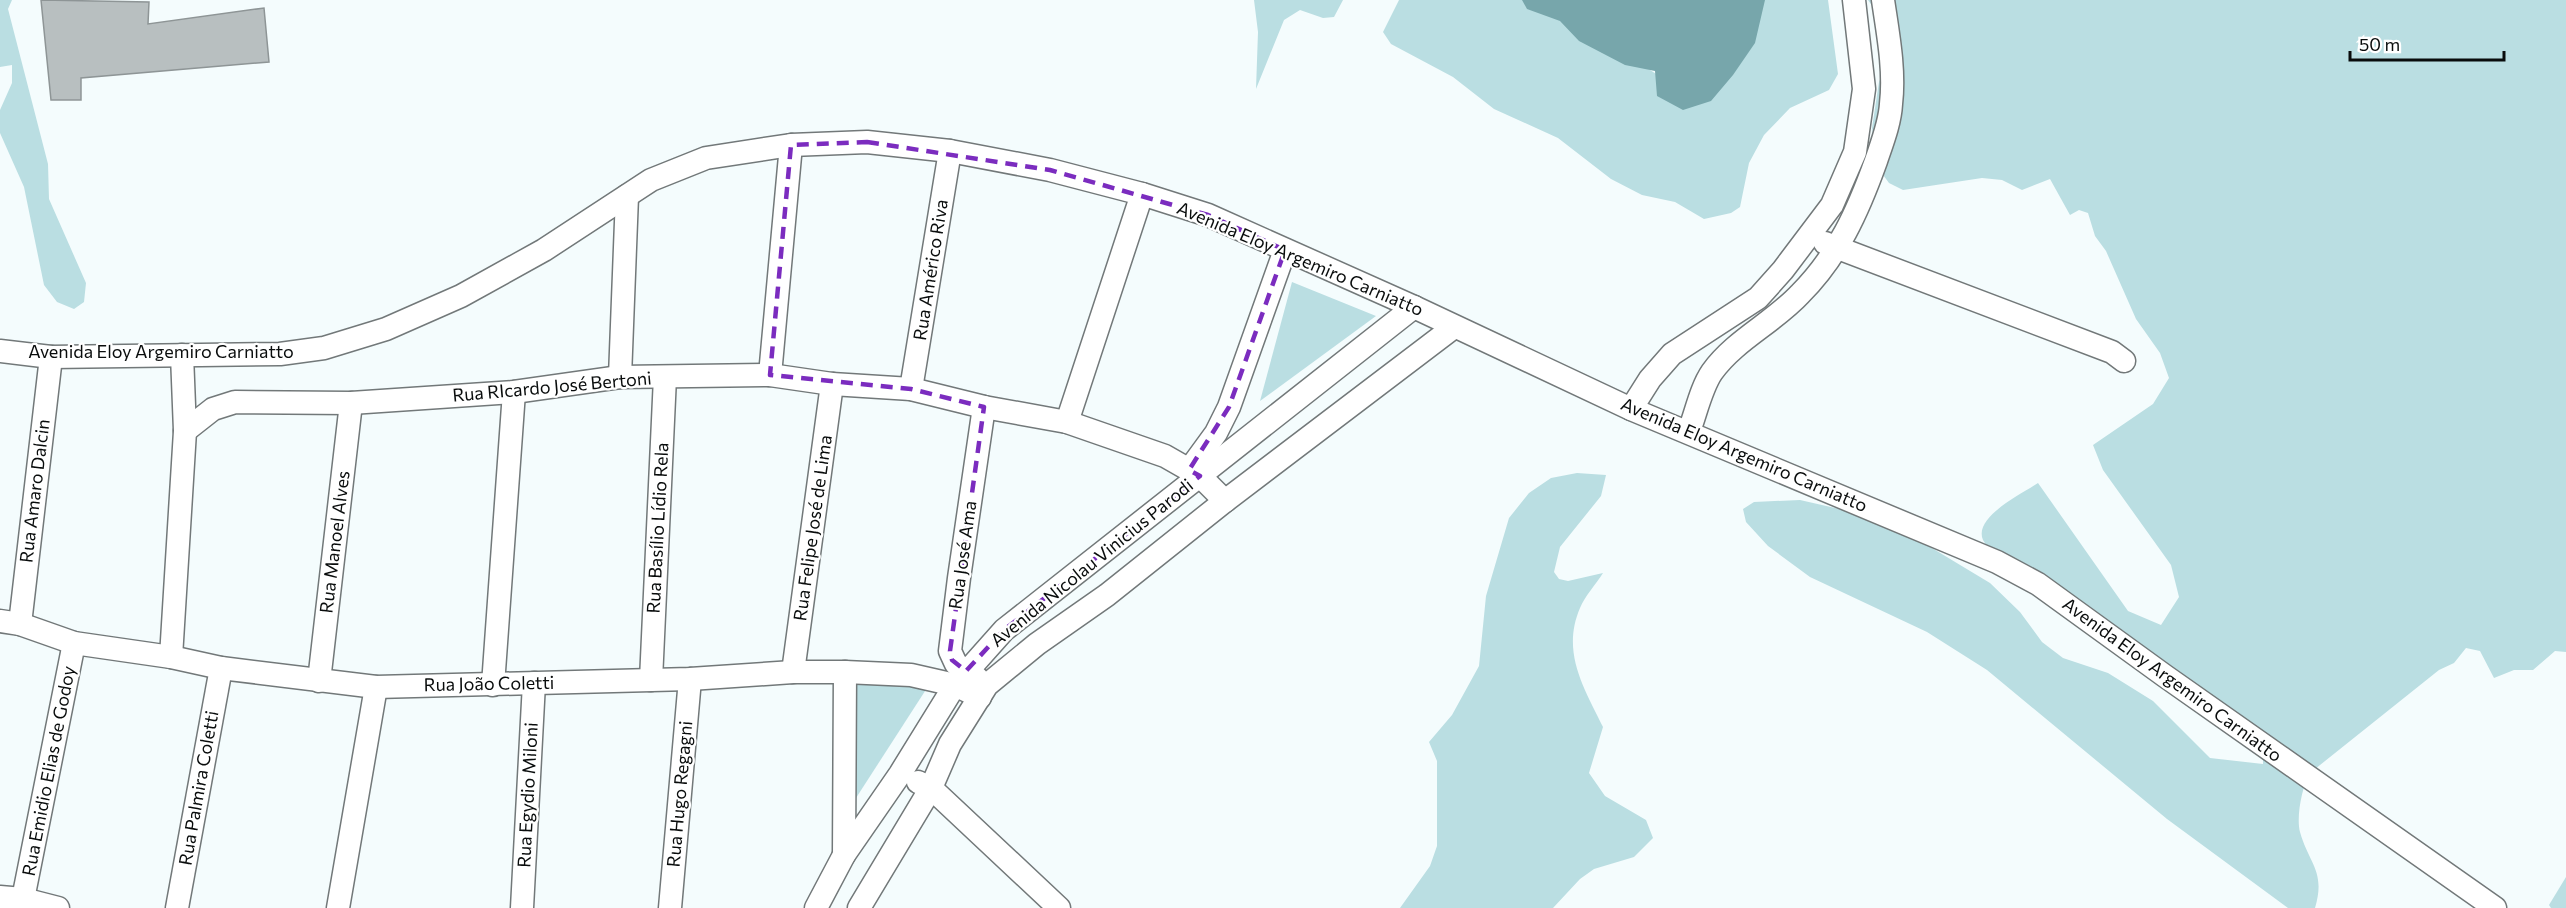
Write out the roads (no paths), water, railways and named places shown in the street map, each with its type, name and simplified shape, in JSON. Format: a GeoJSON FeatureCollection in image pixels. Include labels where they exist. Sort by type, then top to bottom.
{"type":"FeatureCollection","features":[{"type":"Feature","properties":{"kind":"street"},"geometry":{"type":"LineString","coordinates":[[1631,409],[1650,379],[1672,354],[1758,297],[1784,270],[1832,205],[1855,152],[1864,90],[1854,0]]}},
{"type":"Feature","properties":{"kind":"street"},"geometry":{"type":"LineString","coordinates":[[1689,431],[1710,374],[1730,350],[1799,296],[1838,249],[1862,199],[1883,140],[1891,105],[1890,46],[1883,0]]}},
{"type":"Feature","properties":{"kind":"street","name":"Avenida Eloy Argemiro Carniatto"},"geometry":{"type":"LineString","coordinates":[[0,351],[51,357],[280,354],[324,348],[386,329],[461,296],[544,250],[651,180],[706,158],[791,145],[867,142],[950,151],[1050,170],[1142,194],[1208,215],[1414,307],[1631,409],[1689,431],[1997,562],[2038,584],[2164,676],[2495,908]]}},
{"type":"Feature","properties":{"kind":"street"},"geometry":{"type":"LineString","coordinates":[[770,375],[791,145]]}},
{"type":"Feature","properties":{"kind":"street","name":"Rua Américo Riva"},"geometry":{"type":"LineString","coordinates":[[911,389],[950,151]]}},
{"type":"Feature","properties":{"kind":"street"},"geometry":{"type":"LineString","coordinates":[[1067,422],[1142,194]]}},
{"type":"Feature","properties":{"kind":"street"},"geometry":{"type":"LineString","coordinates":[[620,377],[627,196]]}},
{"type":"Feature","properties":{"kind":"street"},"geometry":{"type":"LineString","coordinates":[[1810,236],[1838,249],[2112,352],[2124,361]]}},
{"type":"Feature","properties":{"kind":"street"},"geometry":{"type":"LineString","coordinates":[[1195,473],[1229,407],[1285,250]]}},
{"type":"Feature","properties":{"kind":"street","name":"Avenida Nicolau Vinicius Parodi"},"geometry":{"type":"LineString","coordinates":[[816,908],[844,855],[900,774],[960,678],[1004,630],[1195,473],[1414,307]]}},
{"type":"Feature","properties":{"kind":"street","name":"Avenida Nicolau Vinicius Parodi"},"geometry":{"type":"LineString","coordinates":[[859,908],[931,788],[950,744],[983,691],[1037,644],[1107,595],[1225,501],[1454,327]]}},
{"type":"Feature","properties":{"kind":"street"},"geometry":{"type":"LineString","coordinates":[[171,657],[184,431],[182,355]]}},
{"type":"Feature","properties":{"kind":"street","name":"Rua Amaro Dalcin"},"geometry":{"type":"LineString","coordinates":[[10,622],[51,357]]}},
{"type":"Feature","properties":{"kind":"street","name":"Rua RIcardo José Bertoni"},"geometry":{"type":"LineString","coordinates":[[184,431],[213,409],[235,402],[351,403],[514,392],[620,377],[770,375],[832,384],[911,389],[984,407],[1067,422],[1145,448],[1195,473],[1225,501]]}},
{"type":"Feature","properties":{"kind":"street","name":"Rua Basílio Lídio Rela"},"geometry":{"type":"LineString","coordinates":[[651,680],[665,377]]}},
{"type":"Feature","properties":{"kind":"street","name":"Rua Felipe José de Lima"},"geometry":{"type":"LineString","coordinates":[[793,672],[832,384]]}},
{"type":"Feature","properties":{"kind":"street"},"geometry":{"type":"LineString","coordinates":[[493,685],[514,392]]}},
{"type":"Feature","properties":{"kind":"street","name":"Rua Manoel Alves"},"geometry":{"type":"LineString","coordinates":[[319,681],[351,403]]}},
{"type":"Feature","properties":{"kind":"street","name":"Rua José Ama"},"geometry":{"type":"LineString","coordinates":[[960,678],[952,660],[951,651],[959,578],[984,407]]}},
{"type":"Feature","properties":{"kind":"street","name":"Rua João Coletti"},"geometry":{"type":"LineString","coordinates":[[10,622],[74,643],[171,657],[221,668],[376,687],[690,679],[793,672],[845,672],[960,678],[983,691]]}},
{"type":"Feature","properties":{"kind":"street","name":"Rua Emidio Elias de Godoy"},"geometry":{"type":"LineString","coordinates":[[23,899],[74,643]]}},
{"type":"Feature","properties":{"kind":"street","name":"Rua Palmira Coletti"},"geometry":{"type":"LineString","coordinates":[[177,908],[221,668]]}},
{"type":"Feature","properties":{"kind":"street"},"geometry":{"type":"LineString","coordinates":[[844,855],[845,672]]}},
{"type":"Feature","properties":{"kind":"street","name":"Rua Hugo Regagni"},"geometry":{"type":"LineString","coordinates":[[670,908],[690,679]]}},
{"type":"Feature","properties":{"kind":"street","name":"Rua Egydio Miloni"},"geometry":{"type":"LineString","coordinates":[[522,908],[534,683]]}},
{"type":"Feature","properties":{"kind":"street"},"geometry":{"type":"LineString","coordinates":[[338,908],[376,687]]}},
{"type":"Feature","properties":{"kind":"street"},"geometry":{"type":"LineString","coordinates":[[900,774],[931,788],[1059,908]]}},
{"type":"Feature","properties":{"kind":"street"},"geometry":{"type":"LineString","coordinates":[[0,897],[23,899],[57,908]]}}]}
